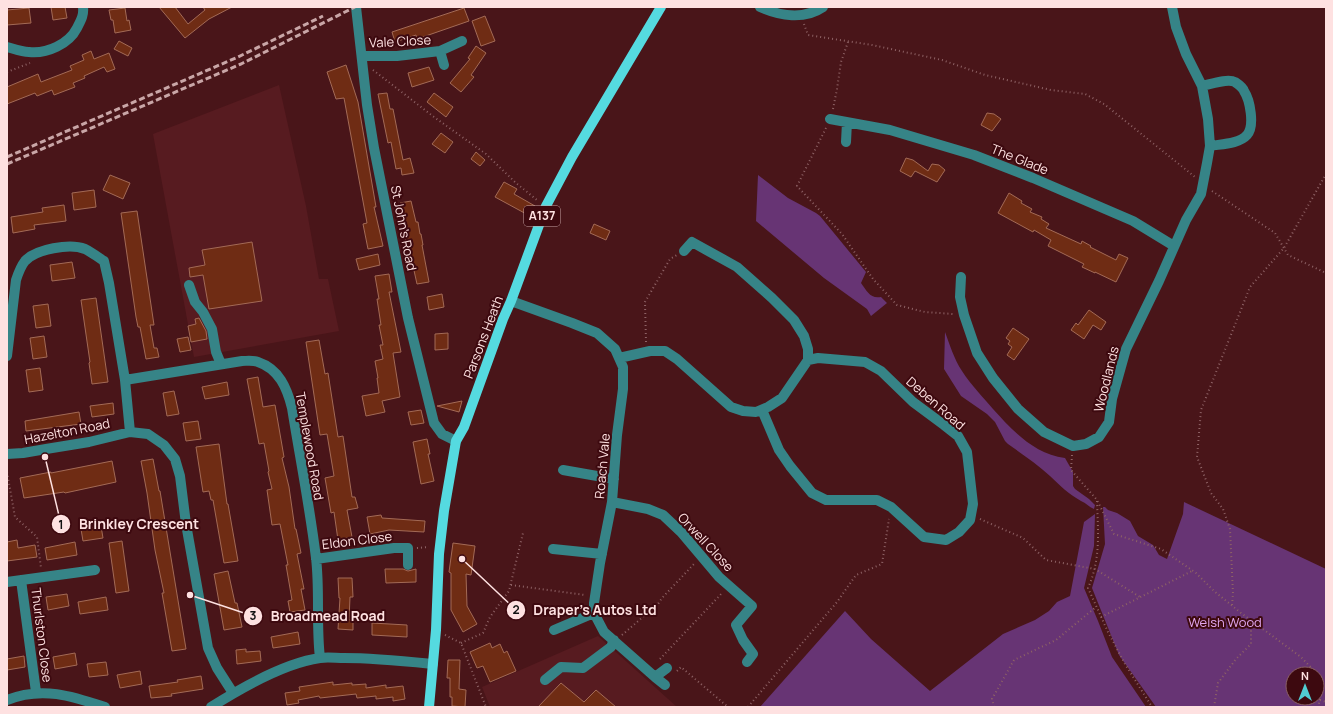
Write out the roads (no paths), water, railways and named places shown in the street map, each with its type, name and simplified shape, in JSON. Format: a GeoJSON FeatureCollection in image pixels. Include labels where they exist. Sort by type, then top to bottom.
{"type":"FeatureCollection","features":[{"type":"Feature","properties":{"kind":"main road","name":"Parsons Heath"},"geometry":{"type":"LineString","coordinates":[[429,707],[436,630],[440,547],[444,511],[456,441],[464,427],[546,206],[572,157],[661,7]]}},
{"type":"Feature","properties":{"kind":"street"},"geometry":{"type":"LineString","coordinates":[[7,47],[29,52],[51,50],[74,34],[84,14],[83,7]]}},
{"type":"Feature","properties":{"kind":"street","name":"St John's Road"},"geometry":{"type":"LineString","coordinates":[[356,7],[367,105],[408,318],[434,423],[442,434],[456,441]]}},
{"type":"Feature","properties":{"kind":"street"},"geometry":{"type":"LineString","coordinates":[[760,7],[772,12],[786,15],[801,15],[824,7]]}},
{"type":"Feature","properties":{"kind":"street","name":"Woodlands"},"geometry":{"type":"LineString","coordinates":[[961,277],[960,297],[964,315],[977,353],[993,378],[1018,409],[1044,432],[1073,446],[1086,444],[1099,438],[1109,422],[1112,399],[1126,349],[1159,281],[1186,220],[1201,194],[1204,185],[1210,146],[1208,119],[1202,86],[1186,54],[1176,27],[1172,7]]}},
{"type":"Feature","properties":{"kind":"street","name":"Vale Close"},"geometry":{"type":"LineString","coordinates":[[362,60],[440,51],[462,41]]}},
{"type":"Feature","properties":{"kind":"street","name":"Vale Close"},"geometry":{"type":"LineString","coordinates":[[440,51],[444,65]]}},
{"type":"Feature","properties":{"kind":"street"},"geometry":{"type":"LineString","coordinates":[[1202,86],[1223,81],[1235,82],[1244,90],[1252,122],[1248,135],[1236,142],[1210,146]]}},
{"type":"Feature","properties":{"kind":"street","name":"The Glade"},"geometry":{"type":"LineString","coordinates":[[830,119],[890,130],[974,155],[1033,178],[1133,221],[1174,246]]}},
{"type":"Feature","properties":{"kind":"street"},"geometry":{"type":"LineString","coordinates":[[846,142],[847,122]]}},
{"type":"Feature","properties":{"kind":"street"},"geometry":{"type":"LineString","coordinates":[[619,358],[647,352],[665,351],[677,359],[731,407],[743,411],[756,412],[782,398],[808,360],[808,349],[804,336],[794,320],[737,267],[692,242],[684,252]]}},
{"type":"Feature","properties":{"kind":"street"},"geometry":{"type":"LineString","coordinates":[[7,356],[16,280],[26,260],[41,251],[63,246],[84,249],[104,261],[125,380],[130,432],[148,434],[164,445],[175,459],[180,476],[187,531],[208,648],[217,668],[233,693]]}},
{"type":"Feature","properties":{"kind":"street"},"geometry":{"type":"LineString","coordinates":[[189,285],[195,302],[203,312],[212,329],[216,352],[221,364]]}},
{"type":"Feature","properties":{"kind":"street","name":"Roach Vale"},"geometry":{"type":"LineString","coordinates":[[511,301],[596,333],[615,349],[623,367],[623,389],[617,434],[612,502],[602,554],[594,613]]}},
{"type":"Feature","properties":{"kind":"street","name":"Deben Road"},"geometry":{"type":"LineString","coordinates":[[762,410],[779,450],[812,493],[826,500],[877,500],[891,508],[924,537],[946,540],[958,532],[970,520],[973,504],[967,452],[958,436],[913,402],[881,371],[865,362],[818,358],[808,360]]}},
{"type":"Feature","properties":{"kind":"street","name":"Templewood Road"},"geometry":{"type":"LineString","coordinates":[[125,380],[242,361],[256,361],[269,367],[281,378],[288,392],[292,408],[316,559],[318,641],[320,658]]}},
{"type":"Feature","properties":{"kind":"street","name":"Hazelton Road"},"geometry":{"type":"LineString","coordinates":[[7,454],[23,453],[89,442],[130,432]]}},
{"type":"Feature","properties":{"kind":"street"},"geometry":{"type":"LineString","coordinates":[[563,470],[614,479]]}},
{"type":"Feature","properties":{"kind":"street","name":"Orwell Close"},"geometry":{"type":"LineString","coordinates":[[612,502],[648,509],[663,515],[681,532],[719,577],[752,606],[736,625],[743,640],[753,654],[747,662]]}},
{"type":"Feature","properties":{"kind":"street","name":"Eldon Close"},"geometry":{"type":"LineString","coordinates":[[316,559],[394,548],[408,548],[408,565]]}},
{"type":"Feature","properties":{"kind":"street"},"geometry":{"type":"LineString","coordinates":[[553,549],[602,554]]}},
{"type":"Feature","properties":{"kind":"street","name":"Thurlston Close"},"geometry":{"type":"LineString","coordinates":[[7,582],[95,570]]}},
{"type":"Feature","properties":{"kind":"street","name":"Thurlston Close"},"geometry":{"type":"LineString","coordinates":[[21,580],[36,692]]}},
{"type":"Feature","properties":{"kind":"street"},"geometry":{"type":"LineString","coordinates":[[554,630],[594,613],[604,632],[665,685]]}},
{"type":"Feature","properties":{"kind":"street"},"geometry":{"type":"LineString","coordinates":[[545,680],[561,667],[583,668],[611,647],[614,641]]}},
{"type":"Feature","properties":{"kind":"street"},"geometry":{"type":"LineString","coordinates":[[211,707],[233,693],[272,674],[295,665],[320,658],[354,658],[433,664]]}},
{"type":"Feature","properties":{"kind":"street"},"geometry":{"type":"LineString","coordinates":[[652,674],[667,668]]}},
{"type":"Feature","properties":{"kind":"street"},"geometry":{"type":"LineString","coordinates":[[7,700],[15,696],[36,692],[70,696],[105,707]]}},
{"type":"Feature","properties":{"kind":"railway"},"geometry":{"type":"LineString","coordinates":[[7,164],[241,64],[355,7]]}},
{"type":"Feature","properties":{"kind":"railway"},"geometry":{"type":"LineString","coordinates":[[7,157],[238,57],[323,16]]}},
{"type":"Feature","properties":{"kind":"place","name":"Brinkley Crescent"},"geometry":{"type":"Point","coordinates":[45,457]}},
{"type":"Feature","properties":{"kind":"place","name":"Draper's Autos Ltd"},"geometry":{"type":"Point","coordinates":[462,559]}},
{"type":"Feature","properties":{"kind":"place","name":"Broadmead Road"},"geometry":{"type":"Point","coordinates":[190,595]}},
{"type":"Feature","properties":{"kind":"park label","name":"Welsh Wood"},"geometry":{"type":"Point","coordinates":[1225,622]}}]}
